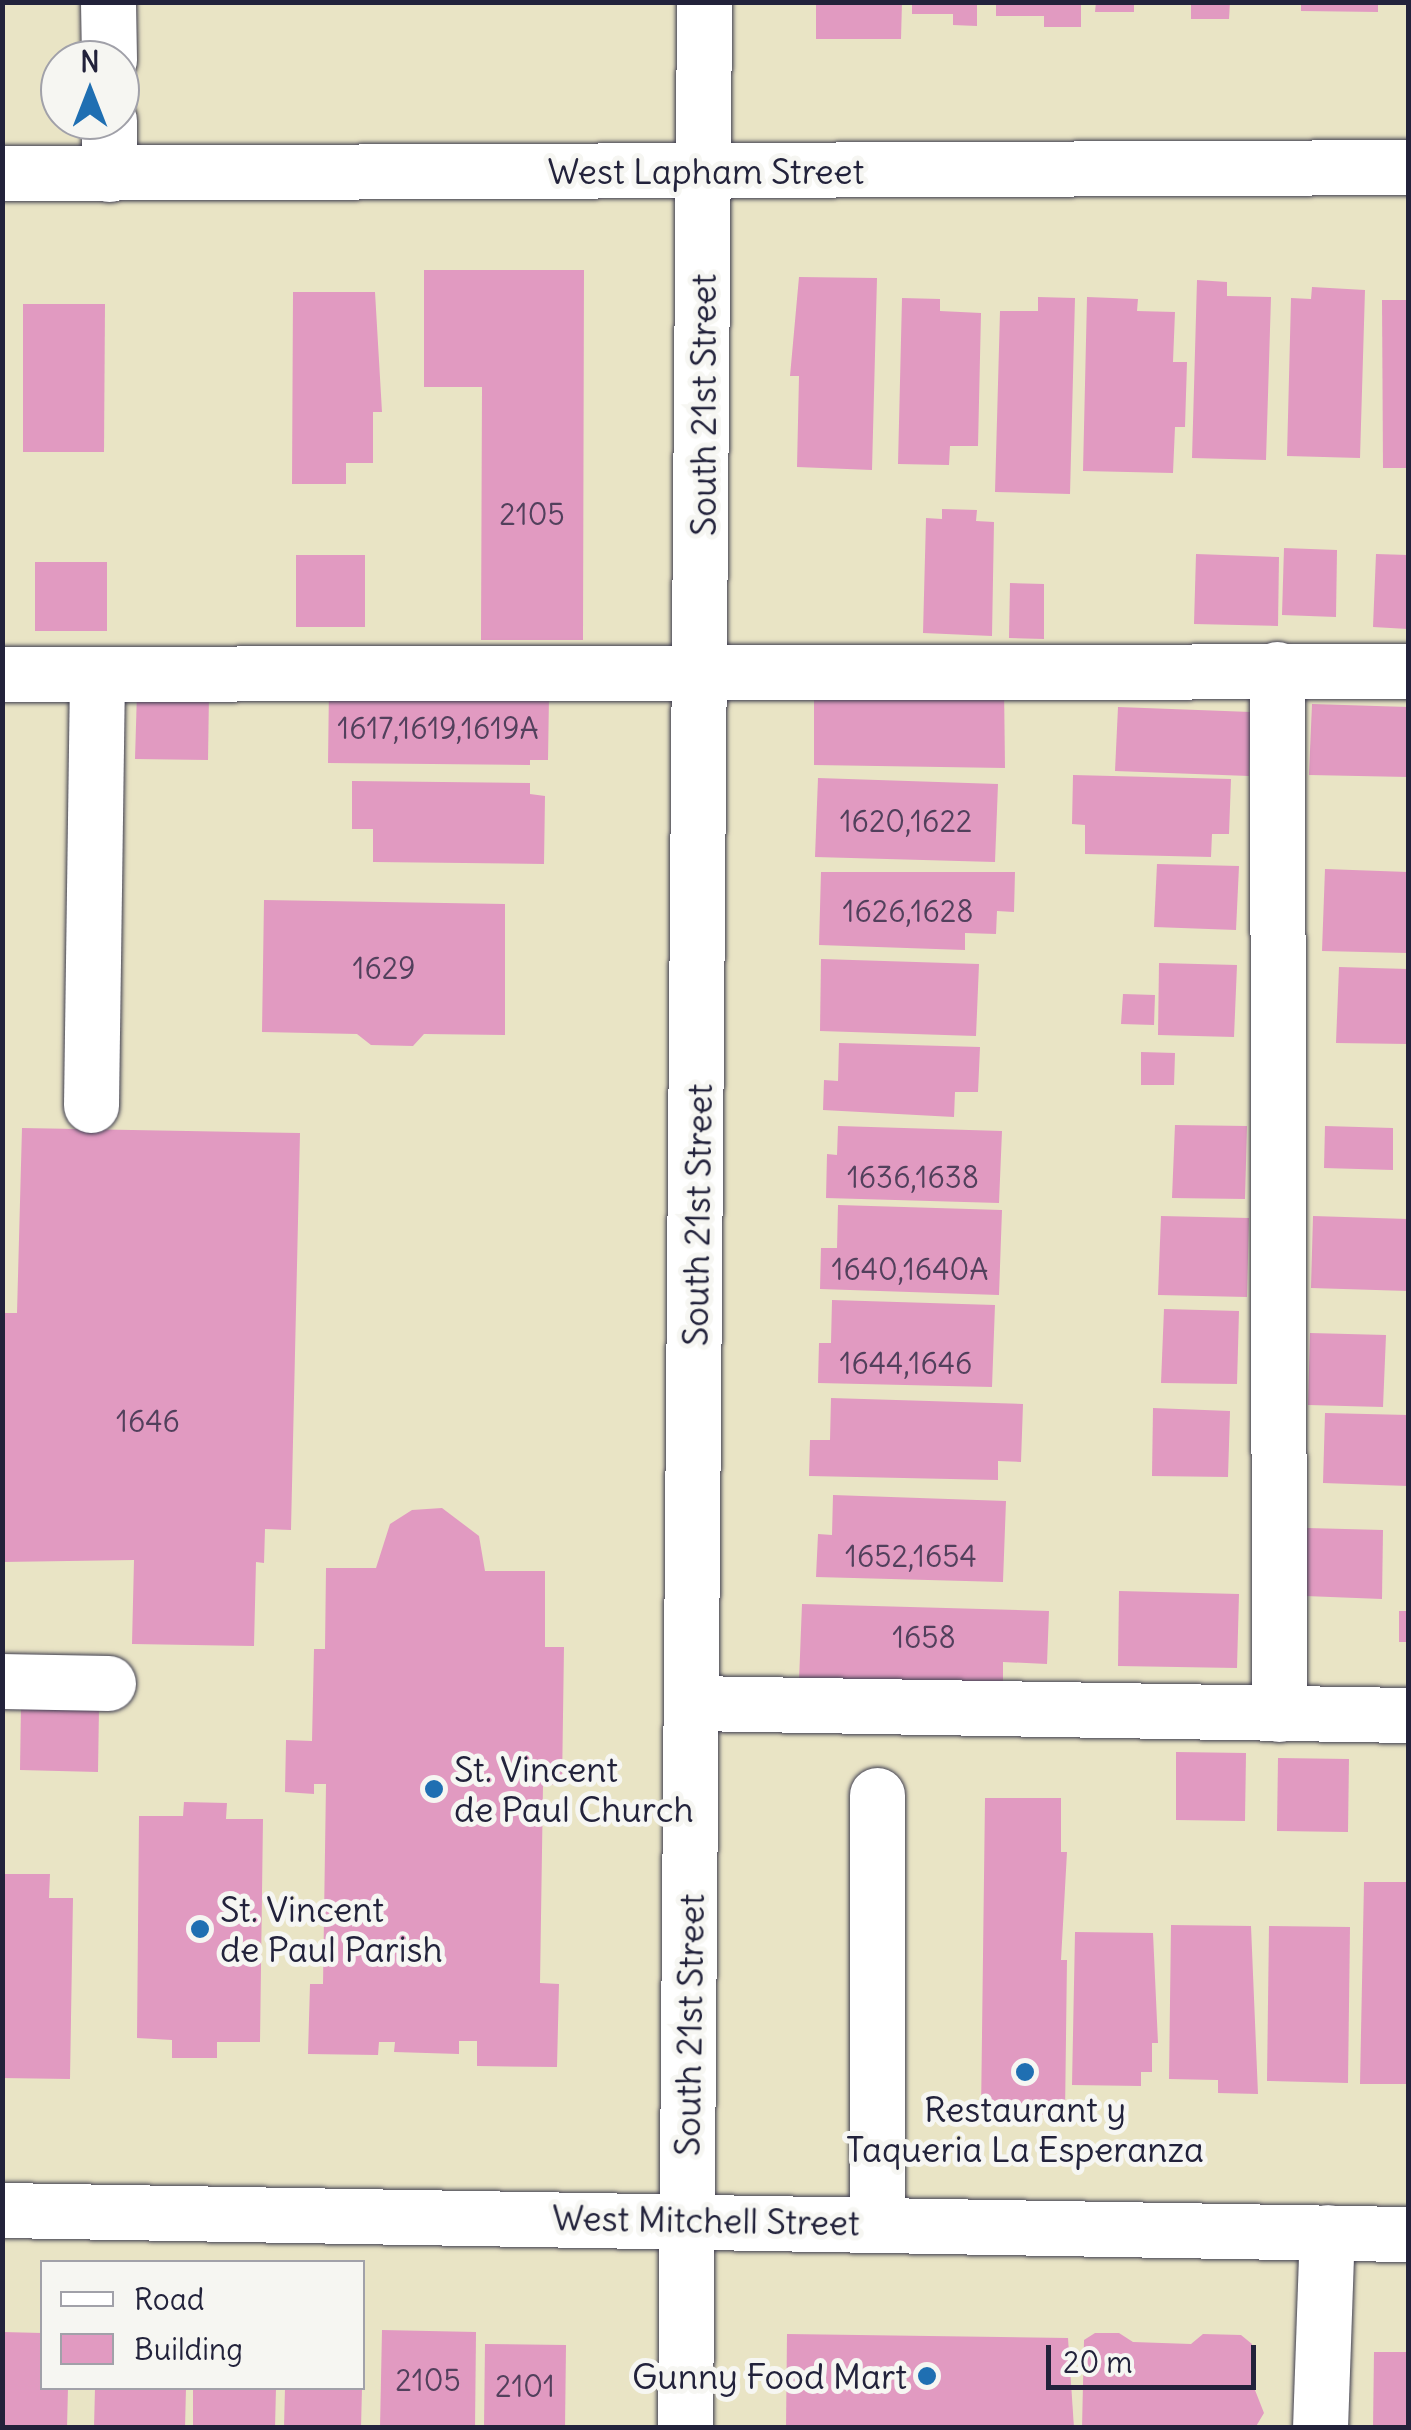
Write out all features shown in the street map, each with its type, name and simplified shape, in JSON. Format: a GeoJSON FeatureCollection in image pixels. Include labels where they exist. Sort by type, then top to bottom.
{"type":"FeatureCollection","features":[{"type":"Feature","properties":{"kind":"street"},"geometry":{"type":"LineString","coordinates":[[108,2],[108,40]]}},
{"type":"Feature","properties":{"kind":"street","name":"South 21st Street"},"geometry":{"type":"LineString","coordinates":[[685,2428],[703,673],[704,2]]}},
{"type":"Feature","properties":{"kind":"street"},"geometry":{"type":"LineString","coordinates":[[108,140],[108,174]]}},
{"type":"Feature","properties":{"kind":"street","name":"West Lapham Street"},"geometry":{"type":"LineString","coordinates":[[2,173],[1408,166]]}},
{"type":"Feature","properties":{"kind":"street"},"geometry":{"type":"LineString","coordinates":[[1277,669],[1280,1714]]}},
{"type":"Feature","properties":{"kind":"street"},"geometry":{"type":"LineString","coordinates":[[2,674],[1408,671]]}},
{"type":"Feature","properties":{"kind":"street"},"geometry":{"type":"LineString","coordinates":[[91,1106],[97,674]]}},
{"type":"Feature","properties":{"kind":"street"},"geometry":{"type":"LineString","coordinates":[[2,1680],[108,1683]]}},
{"type":"Feature","properties":{"kind":"street"},"geometry":{"type":"LineString","coordinates":[[692,1703],[1408,1715]]}},
{"type":"Feature","properties":{"kind":"street"},"geometry":{"type":"LineString","coordinates":[[876,2222],[878,1795]]}},
{"type":"Feature","properties":{"kind":"street","name":"West Mitchell Street"},"geometry":{"type":"LineString","coordinates":[[2,2210],[1408,2234]]}},
{"type":"Feature","properties":{"kind":"street"},"geometry":{"type":"LineString","coordinates":[[1320,2428],[1327,2232]]}},
{"type":"Feature","properties":{"kind":"building"},"geometry":{"type":"Polygon","coordinates":[[[816,2],[902,2],[901,39],[816,39],[816,2]]]}},
{"type":"Feature","properties":{"kind":"building"},"geometry":{"type":"Polygon","coordinates":[[[912,2],[977,2],[977,26],[953,25],[953,14],[912,14],[912,2]]]}},
{"type":"Feature","properties":{"kind":"building"},"geometry":{"type":"Polygon","coordinates":[[[996,2],[1081,2],[1081,27],[1044,27],[1044,16],[996,16],[996,2]]]}},
{"type":"Feature","properties":{"kind":"building"},"geometry":{"type":"Polygon","coordinates":[[[1096,2],[1134,2],[1134,12],[1095,12],[1096,2]]]}},
{"type":"Feature","properties":{"kind":"building"},"geometry":{"type":"Polygon","coordinates":[[[1191,2],[1230,2],[1229,19],[1191,19],[1191,2]]]}},
{"type":"Feature","properties":{"kind":"building"},"geometry":{"type":"Polygon","coordinates":[[[1301,2],[1378,2],[1378,12],[1301,11],[1301,2]]]}},
{"type":"Feature","properties":{"kind":"building"},"geometry":{"type":"Polygon","coordinates":[[[424,270],[584,270],[583,640],[481,640],[482,387],[424,387],[424,270]]]}},
{"type":"Feature","properties":{"kind":"building"},"geometry":{"type":"Polygon","coordinates":[[[799,277],[877,278],[872,470],[797,467],[799,376],[790,376],[799,277]]]}},
{"type":"Feature","properties":{"kind":"building"},"geometry":{"type":"Polygon","coordinates":[[[1197,280],[1227,282],[1227,296],[1271,297],[1266,460],[1192,458],[1197,280]]]}},
{"type":"Feature","properties":{"kind":"building"},"geometry":{"type":"Polygon","coordinates":[[[1312,287],[1365,290],[1360,458],[1287,456],[1291,298],[1311,299],[1312,287]]]}},
{"type":"Feature","properties":{"kind":"building"},"geometry":{"type":"Polygon","coordinates":[[[293,292],[375,292],[382,412],[373,412],[373,463],[346,463],[346,484],[292,484],[293,292]]]}},
{"type":"Feature","properties":{"kind":"building"},"geometry":{"type":"Polygon","coordinates":[[[1038,297],[1075,298],[1070,494],[995,492],[1000,311],[1038,311],[1038,297]]]}},
{"type":"Feature","properties":{"kind":"building"},"geometry":{"type":"Polygon","coordinates":[[[1087,297],[1138,299],[1137,311],[1175,312],[1173,362],[1187,362],[1185,427],[1175,427],[1173,473],[1083,471],[1087,297]]]}},
{"type":"Feature","properties":{"kind":"building"},"geometry":{"type":"Polygon","coordinates":[[[902,298],[940,299],[940,311],[981,313],[978,446],[950,446],[949,465],[898,464],[902,298]]]}},
{"type":"Feature","properties":{"kind":"building"},"geometry":{"type":"Polygon","coordinates":[[[1382,300],[1408,300],[1408,468],[1383,468],[1382,300]]]}},
{"type":"Feature","properties":{"kind":"building"},"geometry":{"type":"Polygon","coordinates":[[[23,304],[105,304],[104,452],[23,452],[23,304]]]}},
{"type":"Feature","properties":{"kind":"building"},"geometry":{"type":"Polygon","coordinates":[[[942,509],[977,510],[976,521],[994,522],[992,636],[923,633],[926,518],[942,519],[942,509]]]}},
{"type":"Feature","properties":{"kind":"building"},"geometry":{"type":"Polygon","coordinates":[[[1284,548],[1337,550],[1336,617],[1282,615],[1284,548]]]}},
{"type":"Feature","properties":{"kind":"building"},"geometry":{"type":"Polygon","coordinates":[[[1196,554],[1279,557],[1278,626],[1194,624],[1196,554]]]}},
{"type":"Feature","properties":{"kind":"building"},"geometry":{"type":"Polygon","coordinates":[[[1376,554],[1408,555],[1408,629],[1373,627],[1376,554]]]}},
{"type":"Feature","properties":{"kind":"building"},"geometry":{"type":"Polygon","coordinates":[[[296,555],[365,555],[365,627],[296,627],[296,555]]]}},
{"type":"Feature","properties":{"kind":"building"},"geometry":{"type":"Polygon","coordinates":[[[35,562],[107,562],[107,631],[35,631],[35,562]]]}},
{"type":"Feature","properties":{"kind":"building"},"geometry":{"type":"Polygon","coordinates":[[[1010,583],[1044,584],[1044,639],[1009,638],[1010,583]]]}},
{"type":"Feature","properties":{"kind":"building"},"geometry":{"type":"Polygon","coordinates":[[[329,685],[549,696],[548,760],[530,760],[530,765],[328,763],[329,685]]]}},
{"type":"Feature","properties":{"kind":"building"},"geometry":{"type":"Polygon","coordinates":[[[1004,685],[1005,768],[814,765],[814,688],[1004,685]]]}},
{"type":"Feature","properties":{"kind":"building"},"geometry":{"type":"Polygon","coordinates":[[[137,692],[209,694],[208,760],[135,759],[137,692]]]}},
{"type":"Feature","properties":{"kind":"building"},"geometry":{"type":"Polygon","coordinates":[[[1312,704],[1408,707],[1408,777],[1309,775],[1312,704]]]}},
{"type":"Feature","properties":{"kind":"building"},"geometry":{"type":"Polygon","coordinates":[[[1118,707],[1251,712],[1249,776],[1115,771],[1118,707]]]}},
{"type":"Feature","properties":{"kind":"building"},"geometry":{"type":"Polygon","coordinates":[[[1073,775],[1231,779],[1229,834],[1212,834],[1211,857],[1085,854],[1085,825],[1072,824],[1073,775]]]}},
{"type":"Feature","properties":{"kind":"building"},"geometry":{"type":"Polygon","coordinates":[[[818,778],[998,784],[995,862],[815,857],[818,778]]]}},
{"type":"Feature","properties":{"kind":"building"},"geometry":{"type":"Polygon","coordinates":[[[352,781],[530,783],[530,794],[545,796],[544,864],[373,862],[373,829],[352,829],[352,781]]]}},
{"type":"Feature","properties":{"kind":"building"},"geometry":{"type":"Polygon","coordinates":[[[1157,864],[1239,866],[1236,930],[1154,927],[1157,864]]]}},
{"type":"Feature","properties":{"kind":"building"},"geometry":{"type":"Polygon","coordinates":[[[1325,869],[1408,872],[1408,953],[1322,951],[1325,869]]]}},
{"type":"Feature","properties":{"kind":"building"},"geometry":{"type":"Polygon","coordinates":[[[821,872],[1015,872],[1014,912],[997,911],[996,934],[965,933],[965,950],[819,945],[821,872]]]}},
{"type":"Feature","properties":{"kind":"building"},"geometry":{"type":"Polygon","coordinates":[[[264,900],[505,904],[505,1035],[424,1034],[413,1046],[371,1045],[357,1034],[262,1032],[264,900]]]}},
{"type":"Feature","properties":{"kind":"building"},"geometry":{"type":"Polygon","coordinates":[[[821,959],[979,964],[976,1036],[820,1031],[821,959]]]}},
{"type":"Feature","properties":{"kind":"building"},"geometry":{"type":"Polygon","coordinates":[[[1159,963],[1237,965],[1234,1037],[1158,1035],[1159,963]]]}},
{"type":"Feature","properties":{"kind":"building"},"geometry":{"type":"Polygon","coordinates":[[[1339,967],[1408,969],[1408,1044],[1336,1043],[1339,967]]]}},
{"type":"Feature","properties":{"kind":"building"},"geometry":{"type":"Polygon","coordinates":[[[1123,994],[1155,995],[1154,1025],[1121,1024],[1123,994]]]}},
{"type":"Feature","properties":{"kind":"building"},"geometry":{"type":"Polygon","coordinates":[[[839,1043],[980,1047],[978,1092],[955,1092],[954,1117],[823,1110],[824,1080],[838,1081],[839,1043]]]}},
{"type":"Feature","properties":{"kind":"building"},"geometry":{"type":"Polygon","coordinates":[[[1141,1052],[1175,1053],[1174,1085],[1141,1085],[1141,1052]]]}},
{"type":"Feature","properties":{"kind":"building"},"geometry":{"type":"Polygon","coordinates":[[[1175,1125],[1247,1126],[1245,1199],[1172,1198],[1175,1125]]]}},
{"type":"Feature","properties":{"kind":"building"},"geometry":{"type":"Polygon","coordinates":[[[838,1126],[1002,1131],[999,1203],[826,1198],[827,1154],[837,1155],[838,1126]]]}},
{"type":"Feature","properties":{"kind":"building"},"geometry":{"type":"Polygon","coordinates":[[[1325,1126],[1393,1128],[1393,1170],[1324,1168],[1325,1126]]]}},
{"type":"Feature","properties":{"kind":"building"},"geometry":{"type":"Polygon","coordinates":[[[22,1128],[300,1133],[291,1530],[265,1529],[264,1563],[256,1562],[254,1646],[132,1644],[134,1560],[2,1562],[2,1313],[17,1313],[22,1128]]]}},
{"type":"Feature","properties":{"kind":"building"},"geometry":{"type":"Polygon","coordinates":[[[838,1205],[1002,1210],[999,1295],[820,1289],[821,1248],[837,1248],[838,1205]]]}},
{"type":"Feature","properties":{"kind":"building"},"geometry":{"type":"Polygon","coordinates":[[[1161,1216],[1249,1218],[1247,1297],[1158,1295],[1161,1216]]]}},
{"type":"Feature","properties":{"kind":"building"},"geometry":{"type":"Polygon","coordinates":[[[1313,1216],[1408,1219],[1408,1291],[1311,1288],[1313,1216]]]}},
{"type":"Feature","properties":{"kind":"building"},"geometry":{"type":"Polygon","coordinates":[[[832,1300],[995,1305],[992,1387],[818,1383],[819,1343],[831,1343],[832,1300]]]}},
{"type":"Feature","properties":{"kind":"building"},"geometry":{"type":"Polygon","coordinates":[[[1164,1309],[1239,1311],[1237,1384],[1161,1383],[1164,1309]]]}},
{"type":"Feature","properties":{"kind":"building"},"geometry":{"type":"Polygon","coordinates":[[[1310,1333],[1386,1335],[1383,1407],[1308,1405],[1310,1333]]]}},
{"type":"Feature","properties":{"kind":"building"},"geometry":{"type":"Polygon","coordinates":[[[831,1398],[1023,1404],[1021,1462],[998,1461],[998,1480],[809,1476],[810,1440],[830,1440],[831,1398]]]}},
{"type":"Feature","properties":{"kind":"building"},"geometry":{"type":"Polygon","coordinates":[[[1153,1408],[1230,1411],[1228,1477],[1152,1476],[1153,1408]]]}},
{"type":"Feature","properties":{"kind":"building"},"geometry":{"type":"Polygon","coordinates":[[[1325,1413],[1408,1415],[1408,1486],[1323,1483],[1325,1413]]]}},
{"type":"Feature","properties":{"kind":"building"},"geometry":{"type":"Polygon","coordinates":[[[833,1495],[1006,1501],[1003,1582],[816,1577],[818,1534],[832,1535],[833,1495]]]}},
{"type":"Feature","properties":{"kind":"building","name":"St. Vincent de Paul Church"},"geometry":{"type":"Polygon","coordinates":[[[442,1508],[479,1536],[485,1571],[545,1571],[545,1647],[564,1647],[562,1785],[543,1785],[540,1983],[559,1984],[557,2067],[477,2066],[477,2041],[459,2041],[459,2054],[394,2052],[395,2042],[379,2042],[378,2055],[308,2054],[310,1984],[323,1984],[326,1784],[314,1784],[314,1794],[285,1792],[286,1740],[312,1741],[314,1649],[325,1649],[326,1568],[376,1568],[390,1524],[412,1510],[442,1508]]]}},
{"type":"Feature","properties":{"kind":"building"},"geometry":{"type":"Polygon","coordinates":[[[1307,1528],[1383,1530],[1382,1599],[1305,1596],[1307,1528]]]}},
{"type":"Feature","properties":{"kind":"building"},"geometry":{"type":"Polygon","coordinates":[[[1119,1591],[1239,1594],[1237,1668],[1118,1666],[1119,1591]]]}},
{"type":"Feature","properties":{"kind":"building"},"geometry":{"type":"Polygon","coordinates":[[[802,1604],[1049,1611],[1047,1664],[1003,1662],[1003,1687],[799,1681],[802,1604]]]}},
{"type":"Feature","properties":{"kind":"building"},"geometry":{"type":"Polygon","coordinates":[[[1399,1611],[1408,1611],[1408,1642],[1399,1642],[1399,1611]]]}},
{"type":"Feature","properties":{"kind":"building"},"geometry":{"type":"Polygon","coordinates":[[[21,1705],[99,1707],[98,1772],[20,1770],[21,1705]]]}},
{"type":"Feature","properties":{"kind":"building"},"geometry":{"type":"Polygon","coordinates":[[[1176,1752],[1246,1753],[1245,1821],[1176,1820],[1176,1752]]]}},
{"type":"Feature","properties":{"kind":"building"},"geometry":{"type":"Polygon","coordinates":[[[1278,1758],[1349,1759],[1348,1832],[1277,1831],[1278,1758]]]}},
{"type":"Feature","properties":{"kind":"building"},"geometry":{"type":"Polygon","coordinates":[[[985,1798],[1061,1798],[1061,1852],[1067,1852],[1061,1960],[1067,1960],[1065,2115],[981,2114],[985,1798]]]}},
{"type":"Feature","properties":{"kind":"building","name":"St. Vincent de Paul Parish"},"geometry":{"type":"Polygon","coordinates":[[[184,1802],[227,1803],[226,1819],[263,1819],[260,2042],[217,2042],[217,2058],[172,2058],[172,2040],[137,2038],[139,1816],[183,1816],[184,1802]]]}},
{"type":"Feature","properties":{"kind":"building"},"geometry":{"type":"Polygon","coordinates":[[[2,1874],[50,1874],[49,1898],[73,1898],[70,2079],[2,2078],[2,1874]]]}},
{"type":"Feature","properties":{"kind":"building"},"geometry":{"type":"Polygon","coordinates":[[[1364,1882],[1408,1882],[1408,2084],[1360,2084],[1364,1882]]]}},
{"type":"Feature","properties":{"kind":"building"},"geometry":{"type":"Polygon","coordinates":[[[1171,1925],[1251,1926],[1258,2094],[1218,2093],[1218,2080],[1169,2079],[1171,1925]]]}},
{"type":"Feature","properties":{"kind":"building"},"geometry":{"type":"Polygon","coordinates":[[[1269,1926],[1350,1927],[1348,2083],[1267,2081],[1269,1926]]]}},
{"type":"Feature","properties":{"kind":"building"},"geometry":{"type":"Polygon","coordinates":[[[1075,1932],[1153,1933],[1158,2043],[1152,2043],[1152,2072],[1141,2072],[1141,2086],[1072,2085],[1075,1932]]]}},
{"type":"Feature","properties":{"kind":"building"},"geometry":{"type":"Polygon","coordinates":[[[382,2330],[476,2332],[475,2428],[380,2428],[382,2330]]]}},
{"type":"Feature","properties":{"kind":"building"},"geometry":{"type":"Polygon","coordinates":[[[2,2332],[40,2333],[40,2390],[68,2390],[67,2428],[2,2428],[2,2332]]]}},
{"type":"Feature","properties":{"kind":"building"},"geometry":{"type":"Polygon","coordinates":[[[1095,2333],[1119,2333],[1133,2342],[1191,2344],[1203,2334],[1241,2335],[1252,2344],[1253,2385],[1264,2413],[1255,2428],[1082,2428],[1084,2340],[1095,2333]]]}},
{"type":"Feature","properties":{"kind":"building"},"geometry":{"type":"Polygon","coordinates":[[[787,2334],[1068,2338],[1074,2428],[786,2428],[787,2334]]]}},
{"type":"Feature","properties":{"kind":"building"},"geometry":{"type":"Polygon","coordinates":[[[485,2344],[566,2345],[565,2428],[484,2428],[485,2344]]]}},
{"type":"Feature","properties":{"kind":"building"},"geometry":{"type":"Polygon","coordinates":[[[1374,2352],[1408,2352],[1408,2428],[1373,2428],[1374,2352]]]}},
{"type":"Feature","properties":{"kind":"building"},"geometry":{"type":"Polygon","coordinates":[[[95,2390],[186,2390],[185,2428],[94,2428],[95,2390]]]}},
{"type":"Feature","properties":{"kind":"building"},"geometry":{"type":"Polygon","coordinates":[[[193,2390],[276,2390],[275,2428],[193,2428],[193,2390]]]}},
{"type":"Feature","properties":{"kind":"building"},"geometry":{"type":"Polygon","coordinates":[[[285,2390],[362,2390],[361,2428],[284,2428],[285,2390]]]}},
{"type":"Feature","properties":{"kind":"place","name":"St. Vincent de Paul Church"},"geometry":{"type":"Point","coordinates":[434,1789]}},
{"type":"Feature","properties":{"kind":"place","name":"St. Vincent de Paul Parish"},"geometry":{"type":"Point","coordinates":[200,1929]}},
{"type":"Feature","properties":{"kind":"place","name":"Restaurant y Taqueria La Esperanza"},"geometry":{"type":"Point","coordinates":[1025,2072]}},
{"type":"Feature","properties":{"kind":"place","name":"Gunny Food Mart"},"geometry":{"type":"Point","coordinates":[927,2376]}}]}
